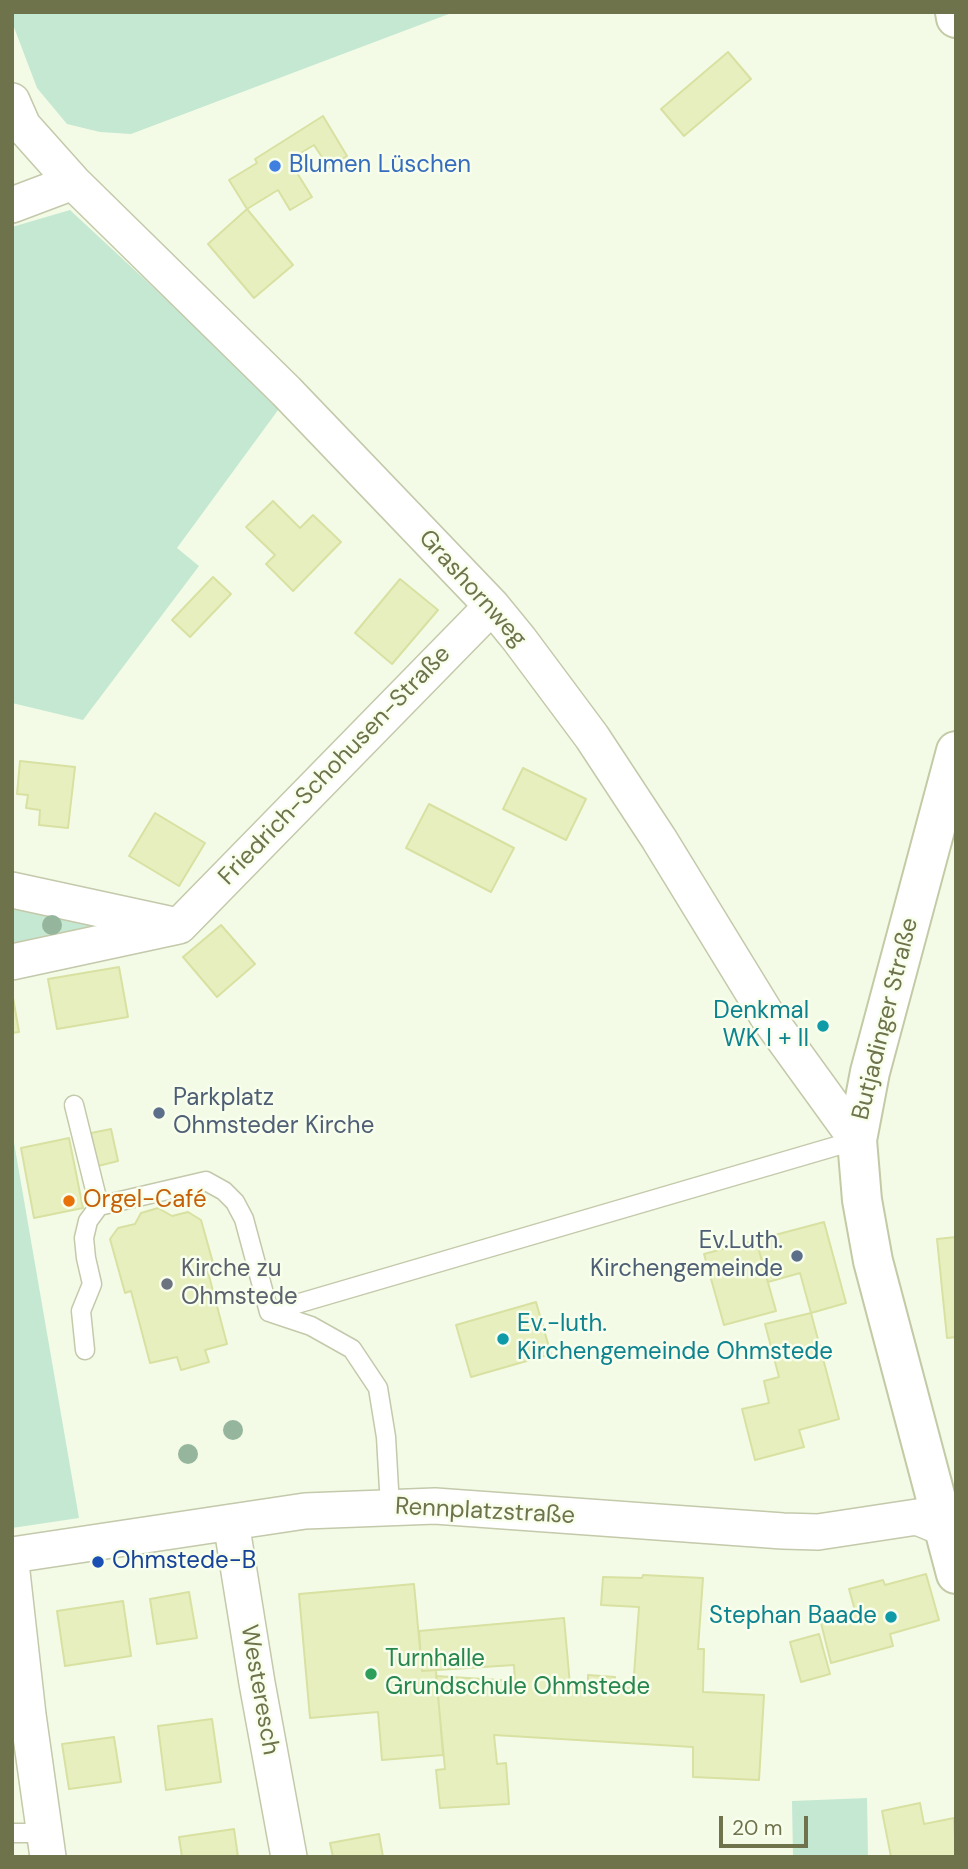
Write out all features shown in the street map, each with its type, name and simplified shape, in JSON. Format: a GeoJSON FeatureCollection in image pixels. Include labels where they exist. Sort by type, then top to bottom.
{"type":"FeatureCollection","features":[{"type":"Feature","properties":{"kind":"street"},"geometry":{"type":"LineString","coordinates":[[955,12],[956,18]]}},
{"type":"Feature","properties":{"kind":"street","name":"Grashornweg"},"geometry":{"type":"LineString","coordinates":[[12,101],[23,126],[73,182],[286,391],[492,606],[519,639],[592,737],[659,839],[768,1017],[857,1140]]}},
{"type":"Feature","properties":{"kind":"street"},"geometry":{"type":"LineString","coordinates":[[12,205],[73,182]]}},
{"type":"Feature","properties":{"kind":"street","name":"Friedrich-Schohusen-Straße"},"geometry":{"type":"LineString","coordinates":[[179,926],[492,606]]}},
{"type":"Feature","properties":{"kind":"street","name":"Butjadinger Straße"},"geometry":{"type":"LineString","coordinates":[[956,751],[870,1072],[857,1140],[862,1200],[873,1261],[950,1531],[956,1574]]}},
{"type":"Feature","properties":{"kind":"street"},"geometry":{"type":"LineString","coordinates":[[12,890],[179,926]]}},
{"type":"Feature","properties":{"kind":"street"},"geometry":{"type":"LineString","coordinates":[[12,962],[179,926]]}},
{"type":"Feature","properties":{"kind":"street","name":"Rennplatzstraße"},"geometry":{"type":"LineString","coordinates":[[12,1555],[304,1511],[390,1507],[435,1506],[818,1532],[917,1517],[950,1531]]}},
{"type":"Feature","properties":{"kind":"street","name":"Westeresch"},"geometry":{"type":"LineString","coordinates":[[231,1522],[289,1857]]}},
{"type":"Feature","properties":{"kind":"street"},"geometry":{"type":"LineString","coordinates":[[12,1572],[28,1715],[35,1841]]}},
{"type":"Feature","properties":{"kind":"lane"},"geometry":{"type":"LineString","coordinates":[[74,1105],[99,1206]]}},
{"type":"Feature","properties":{"kind":"lane"},"geometry":{"type":"LineString","coordinates":[[269,1312],[857,1140]]}},
{"type":"Feature","properties":{"kind":"lane"},"geometry":{"type":"LineString","coordinates":[[85,1350],[81,1311],[92,1284],[84,1238],[88,1220],[99,1206],[206,1181],[224,1191],[235,1202],[244,1219],[269,1312]]}},
{"type":"Feature","properties":{"kind":"lane"},"geometry":{"type":"LineString","coordinates":[[269,1312],[312,1326],[352,1349],[378,1388],[386,1437],[390,1507]]}},
{"type":"Feature","properties":{"kind":"green space"},"geometry":{"type":"Polygon","coordinates":[[[12,12],[454,12],[131,134],[100,132],[67,124],[37,88],[12,22],[12,12]]]}},
{"type":"Feature","properties":{"kind":"green space"},"geometry":{"type":"Polygon","coordinates":[[[70,210],[281,406],[177,548],[199,566],[83,720],[12,703],[12,227],[70,210]]]}},
{"type":"Feature","properties":{"kind":"green space"},"geometry":{"type":"Polygon","coordinates":[[[12,901],[127,926],[12,951],[12,901]]]}},
{"type":"Feature","properties":{"kind":"green space"},"geometry":{"type":"Polygon","coordinates":[[[12,1131],[79,1518],[12,1528],[12,1131]]]}},
{"type":"Feature","properties":{"kind":"green space"},"geometry":{"type":"Polygon","coordinates":[[[867,1798],[868,1857],[793,1857],[792,1801],[867,1798]]]}},
{"type":"Feature","properties":{"kind":"building"},"geometry":{"type":"Polygon","coordinates":[[[728,52],[751,79],[684,136],[661,109],[728,52]]]}},
{"type":"Feature","properties":{"kind":"building"},"geometry":{"type":"Polygon","coordinates":[[[323,116],[347,156],[329,168],[314,145],[289,160],[312,197],[290,210],[278,190],[247,209],[229,180],[257,163],[255,159],[323,116]]]}},
{"type":"Feature","properties":{"kind":"building"},"geometry":{"type":"Polygon","coordinates":[[[247,209],[293,265],[254,298],[208,244],[247,209]]]}},
{"type":"Feature","properties":{"kind":"building"},"geometry":{"type":"Polygon","coordinates":[[[273,501],[300,528],[313,515],[341,542],[293,591],[266,564],[275,555],[246,527],[273,501]]]}},
{"type":"Feature","properties":{"kind":"building"},"geometry":{"type":"Polygon","coordinates":[[[213,577],[231,594],[190,637],[172,620],[213,577]]]}},
{"type":"Feature","properties":{"kind":"building"},"geometry":{"type":"Polygon","coordinates":[[[400,579],[438,610],[392,664],[355,633],[400,579]]]}},
{"type":"Feature","properties":{"kind":"building"},"geometry":{"type":"Polygon","coordinates":[[[20,761],[75,767],[68,828],[39,825],[40,810],[26,808],[28,795],[17,794],[20,761]]]}},
{"type":"Feature","properties":{"kind":"building"},"geometry":{"type":"Polygon","coordinates":[[[523,768],[586,799],[566,840],[503,809],[523,768]]]}},
{"type":"Feature","properties":{"kind":"building"},"geometry":{"type":"Polygon","coordinates":[[[429,804],[514,848],[491,892],[406,848],[429,804]]]}},
{"type":"Feature","properties":{"kind":"building"},"geometry":{"type":"Polygon","coordinates":[[[155,813],[205,843],[179,886],[129,856],[155,813]]]}},
{"type":"Feature","properties":{"kind":"building"},"geometry":{"type":"Polygon","coordinates":[[[221,925],[255,964],[217,997],[183,957],[221,925]]]}},
{"type":"Feature","properties":{"kind":"building"},"geometry":{"type":"Polygon","coordinates":[[[119,967],[128,1017],[57,1029],[48,979],[119,967]]]}},
{"type":"Feature","properties":{"kind":"building"},"geometry":{"type":"Polygon","coordinates":[[[12,992],[19,1032],[12,1033],[12,992]]]}},
{"type":"Feature","properties":{"kind":"building"},"geometry":{"type":"Polygon","coordinates":[[[111,1129],[118,1161],[98,1166],[91,1133],[111,1129]]]}},
{"type":"Feature","properties":{"kind":"building"},"geometry":{"type":"Polygon","coordinates":[[[69,1138],[83,1208],[34,1218],[21,1148],[69,1138]]]}},
{"type":"Feature","properties":{"kind":"building","name":"Kirche zu Ohmstede"},"geometry":{"type":"Polygon","coordinates":[[[158,1208],[172,1216],[188,1212],[201,1220],[215,1270],[208,1272],[227,1344],[205,1350],[209,1362],[181,1370],[177,1357],[150,1363],[131,1291],[125,1293],[110,1239],[118,1228],[135,1224],[141,1213],[158,1208]]]}},
{"type":"Feature","properties":{"kind":"building","name":"Ev.Luth. Kirchengemeinde"},"geometry":{"type":"Polygon","coordinates":[[[824,1222],[846,1303],[811,1313],[800,1273],[768,1282],[756,1240],[824,1222]]]}},
{"type":"Feature","properties":{"kind":"building"},"geometry":{"type":"Polygon","coordinates":[[[956,1237],[956,1337],[947,1338],[937,1239],[956,1237]]]}},
{"type":"Feature","properties":{"kind":"building"},"geometry":{"type":"Polygon","coordinates":[[[756,1240],[776,1311],[724,1325],[704,1254],[756,1240]]]}},
{"type":"Feature","properties":{"kind":"building","name":"Ev.-luth. Kirchengemeinde Ohmstede"},"geometry":{"type":"Polygon","coordinates":[[[536,1302],[551,1354],[471,1377],[456,1325],[536,1302]]]}},
{"type":"Feature","properties":{"kind":"building"},"geometry":{"type":"Polygon","coordinates":[[[811,1313],[839,1419],[799,1430],[804,1447],[755,1460],[742,1409],[769,1403],[764,1381],[779,1377],[765,1324],[811,1313]]]}},
{"type":"Feature","properties":{"kind":"building","name":"Stephan Baade"},"geometry":{"type":"Polygon","coordinates":[[[926,1574],[939,1620],[890,1634],[893,1646],[831,1663],[821,1623],[856,1614],[849,1589],[883,1580],[885,1585],[926,1574]]]}},
{"type":"Feature","properties":{"kind":"building"},"geometry":{"type":"Polygon","coordinates":[[[643,1575],[703,1578],[698,1649],[704,1649],[703,1692],[764,1695],[759,1780],[693,1777],[693,1747],[494,1735],[497,1764],[506,1763],[509,1804],[440,1808],[436,1770],[445,1769],[436,1676],[515,1681],[514,1665],[422,1671],[419,1631],[564,1618],[570,1685],[588,1686],[588,1675],[615,1677],[615,1687],[633,1688],[639,1607],[601,1605],[603,1577],[642,1578],[643,1575]]]}},
{"type":"Feature","properties":{"kind":"building","name":"Turnhalle Grundschule Ohmstede"},"geometry":{"type":"Polygon","coordinates":[[[414,1584],[422,1671],[436,1670],[443,1755],[382,1760],[378,1712],[310,1718],[299,1594],[414,1584]]]}},
{"type":"Feature","properties":{"kind":"building"},"geometry":{"type":"Polygon","coordinates":[[[189,1592],[197,1638],[157,1644],[150,1599],[189,1592]]]}},
{"type":"Feature","properties":{"kind":"building"},"geometry":{"type":"Polygon","coordinates":[[[123,1601],[131,1656],[65,1666],[57,1611],[123,1601]]]}},
{"type":"Feature","properties":{"kind":"building"},"geometry":{"type":"Polygon","coordinates":[[[819,1634],[830,1674],[801,1682],[790,1642],[819,1634]]]}},
{"type":"Feature","properties":{"kind":"building"},"geometry":{"type":"Polygon","coordinates":[[[212,1719],[221,1782],[166,1790],[158,1726],[212,1719]]]}},
{"type":"Feature","properties":{"kind":"building"},"geometry":{"type":"Polygon","coordinates":[[[114,1737],[121,1782],[69,1789],[62,1744],[114,1737]]]}},
{"type":"Feature","properties":{"kind":"building"},"geometry":{"type":"Polygon","coordinates":[[[920,1803],[924,1824],[954,1818],[956,1857],[891,1857],[882,1811],[920,1803]]]}},
{"type":"Feature","properties":{"kind":"building"},"geometry":{"type":"Polygon","coordinates":[[[234,1829],[238,1857],[182,1857],[179,1837],[234,1829]]]}},
{"type":"Feature","properties":{"kind":"building"},"geometry":{"type":"Polygon","coordinates":[[[379,1834],[383,1857],[333,1857],[330,1843],[379,1834]]]}},
{"type":"Feature","properties":{"kind":"place","name":"Blumen Lüschen"},"geometry":{"type":"Point","coordinates":[275,166]}},
{"type":"Feature","properties":{"kind":"place","name":"Denkmal WK I + II"},"geometry":{"type":"Point","coordinates":[823,1026]}},
{"type":"Feature","properties":{"kind":"place","name":"Parkplatz Ohmsteder Kirche"},"geometry":{"type":"Point","coordinates":[159,1113]}},
{"type":"Feature","properties":{"kind":"place","name":"Orgel-Café"},"geometry":{"type":"Point","coordinates":[69,1201]}},
{"type":"Feature","properties":{"kind":"place","name":"Ev.Luth. Kirchengemeinde"},"geometry":{"type":"Point","coordinates":[797,1256]}},
{"type":"Feature","properties":{"kind":"place","name":"Kirche zu Ohmstede"},"geometry":{"type":"Point","coordinates":[167,1284]}},
{"type":"Feature","properties":{"kind":"place","name":"Ev.-luth. Kirchengemeinde Ohmstede"},"geometry":{"type":"Point","coordinates":[503,1339]}},
{"type":"Feature","properties":{"kind":"place","name":"Ohmstede-B"},"geometry":{"type":"Point","coordinates":[98,1562]}},
{"type":"Feature","properties":{"kind":"place","name":"Stephan Baade"},"geometry":{"type":"Point","coordinates":[891,1617]}},
{"type":"Feature","properties":{"kind":"place","name":"Turnhalle Grundschule Ohmstede"},"geometry":{"type":"Point","coordinates":[371,1674]}}]}
